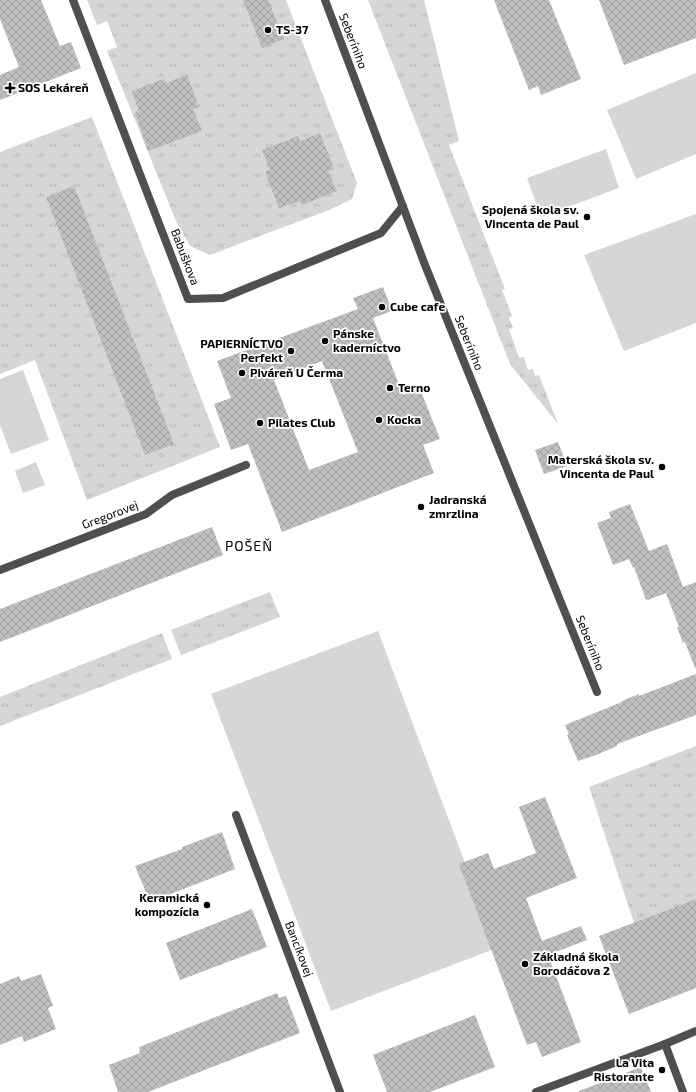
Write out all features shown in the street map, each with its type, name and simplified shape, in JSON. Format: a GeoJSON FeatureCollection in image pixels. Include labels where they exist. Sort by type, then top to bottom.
{"type":"FeatureCollection","features":[{"type":"Feature","properties":{"kind":"street","name":"Babuškova"},"geometry":{"type":"LineString","coordinates":[[73,0],[188,299],[223,298],[382,233],[403,206]]}},
{"type":"Feature","properties":{"kind":"street","name":"Seberíniho"},"geometry":{"type":"LineString","coordinates":[[325,0],[425,265],[597,692]]}},
{"type":"Feature","properties":{"kind":"street","name":"Gregorovej"},"geometry":{"type":"LineString","coordinates":[[0,570],[146,514],[172,495],[246,466]]}},
{"type":"Feature","properties":{"kind":"street","name":"Bancíkovej"},"geometry":{"type":"LineString","coordinates":[[236,815],[340,1092]]}},
{"type":"Feature","properties":{"kind":"street"},"geometry":{"type":"LineString","coordinates":[[536,1092],[696,1031]]}},
{"type":"Feature","properties":{"kind":"street"},"geometry":{"type":"LineString","coordinates":[[665,1044],[683,1092]]}},
{"type":"Feature","properties":{"kind":"green space"},"geometry":{"type":"Polygon","coordinates":[[[87,0],[286,0],[357,183],[352,199],[329,210],[210,255],[190,246],[176,221],[107,51],[117,47],[107,21],[97,25],[87,0]]]}},
{"type":"Feature","properties":{"kind":"green space"},"geometry":{"type":"Polygon","coordinates":[[[368,0],[424,0],[459,141],[449,145],[505,289],[502,290],[512,316],[509,318],[513,328],[509,329],[519,358],[524,357],[528,370],[533,369],[535,376],[539,375],[558,424],[510,364],[368,0]]]}},
{"type":"Feature","properties":{"kind":"green space"},"geometry":{"type":"Polygon","coordinates":[[[696,73],[696,154],[636,179],[607,110],[696,73]]]}},
{"type":"Feature","properties":{"kind":"green space"},"geometry":{"type":"Polygon","coordinates":[[[92,117],[220,447],[87,500],[35,360],[0,374],[0,152],[92,117]]]}},
{"type":"Feature","properties":{"kind":"green space"},"geometry":{"type":"Polygon","coordinates":[[[606,149],[619,188],[541,217],[527,178],[606,149]]]}},
{"type":"Feature","properties":{"kind":"green space"},"geometry":{"type":"Polygon","coordinates":[[[696,214],[696,323],[624,351],[584,255],[696,214]]]}},
{"type":"Feature","properties":{"kind":"green space"},"geometry":{"type":"Polygon","coordinates":[[[23,370],[49,440],[11,454],[0,425],[0,379],[23,370]]]}},
{"type":"Feature","properties":{"kind":"green space"},"geometry":{"type":"Polygon","coordinates":[[[36,462],[45,485],[23,493],[15,471],[36,462]]]}},
{"type":"Feature","properties":{"kind":"green space"},"geometry":{"type":"Polygon","coordinates":[[[270,592],[280,617],[181,655],[171,630],[270,592]]]}},
{"type":"Feature","properties":{"kind":"green space"},"geometry":{"type":"Polygon","coordinates":[[[378,631],[497,948],[331,1011],[211,694],[378,631]]]}},
{"type":"Feature","properties":{"kind":"green space"},"geometry":{"type":"Polygon","coordinates":[[[162,633],[172,659],[0,726],[0,697],[162,633]]]}},
{"type":"Feature","properties":{"kind":"green space"},"geometry":{"type":"Polygon","coordinates":[[[696,746],[696,899],[634,923],[589,787],[696,746]]]}},
{"type":"Feature","properties":{"kind":"building"},"geometry":{"type":"Polygon","coordinates":[[[0,0],[41,0],[60,46],[71,42],[81,68],[0,100],[0,75],[19,67],[0,19],[0,0]]]}},
{"type":"Feature","properties":{"kind":"building"},"geometry":{"type":"Polygon","coordinates":[[[243,0],[268,0],[284,39],[262,48],[243,0]]]}},
{"type":"Feature","properties":{"kind":"building"},"geometry":{"type":"Polygon","coordinates":[[[494,0],[549,0],[581,79],[541,95],[538,86],[529,90],[494,0]]]}},
{"type":"Feature","properties":{"kind":"building"},"geometry":{"type":"Polygon","coordinates":[[[599,0],[696,0],[696,38],[624,65],[599,0]]]}},
{"type":"Feature","properties":{"kind":"building"},"geometry":{"type":"Polygon","coordinates":[[[187,75],[199,107],[193,109],[202,131],[148,151],[135,113],[139,111],[132,91],[164,79],[166,83],[187,75]]]}},
{"type":"Feature","properties":{"kind":"building"},"geometry":{"type":"Polygon","coordinates":[[[320,133],[334,169],[328,171],[337,191],[302,205],[300,201],[279,208],[265,172],[270,170],[262,150],[298,136],[300,141],[320,133]]]}},
{"type":"Feature","properties":{"kind":"building"},"geometry":{"type":"Polygon","coordinates":[[[74,186],[174,444],[145,455],[46,197],[74,186]]]}},
{"type":"Feature","properties":{"kind":"building","name":"Kocka"},"geometry":{"type":"Polygon","coordinates":[[[383,287],[392,311],[373,318],[403,395],[420,389],[440,439],[423,445],[434,473],[282,532],[248,444],[231,450],[214,404],[231,398],[217,361],[358,309],[353,298],[383,287]],[[322,361],[274,380],[309,470],[358,452],[322,361]]]}},
{"type":"Feature","properties":{"kind":"building"},"geometry":{"type":"Polygon","coordinates":[[[558,442],[567,466],[544,474],[535,450],[558,442]]]}},
{"type":"Feature","properties":{"kind":"building"},"geometry":{"type":"Polygon","coordinates":[[[630,504],[649,551],[667,544],[683,587],[696,582],[696,668],[685,642],[683,643],[677,627],[679,627],[666,593],[646,600],[634,567],[633,568],[629,559],[613,565],[597,523],[611,518],[609,512],[630,504]]]}},
{"type":"Feature","properties":{"kind":"building"},"geometry":{"type":"Polygon","coordinates":[[[212,527],[223,555],[0,642],[0,609],[212,527]]]}},
{"type":"Feature","properties":{"kind":"building"},"geometry":{"type":"Polygon","coordinates":[[[696,674],[696,715],[617,744],[617,746],[578,761],[567,735],[569,735],[565,725],[639,694],[639,696],[696,674]]]}},
{"type":"Feature","properties":{"kind":"building"},"geometry":{"type":"Polygon","coordinates":[[[545,797],[577,878],[526,898],[542,941],[581,926],[587,940],[548,955],[581,1042],[542,1057],[536,1042],[527,1045],[459,864],[488,853],[494,869],[536,853],[519,807],[545,797]]]}},
{"type":"Feature","properties":{"kind":"building"},"geometry":{"type":"Polygon","coordinates":[[[222,832],[235,869],[150,902],[135,866],[182,849],[182,847],[222,832]]]}},
{"type":"Feature","properties":{"kind":"building"},"geometry":{"type":"Polygon","coordinates":[[[696,899],[696,988],[629,1014],[599,936],[696,899]]]}},
{"type":"Feature","properties":{"kind":"building"},"geometry":{"type":"Polygon","coordinates":[[[252,909],[267,947],[180,980],[166,943],[252,909]]]}},
{"type":"Feature","properties":{"kind":"building"},"geometry":{"type":"Polygon","coordinates":[[[41,974],[53,1006],[48,1008],[56,1029],[24,1042],[22,1036],[0,1045],[0,984],[19,976],[21,981],[41,974]]]}},
{"type":"Feature","properties":{"kind":"building"},"geometry":{"type":"Polygon","coordinates":[[[277,993],[279,998],[286,996],[300,1033],[148,1092],[118,1092],[109,1065],[140,1053],[139,1047],[277,993]]]}},
{"type":"Feature","properties":{"kind":"building"},"geometry":{"type":"Polygon","coordinates":[[[475,1015],[495,1067],[430,1092],[387,1092],[373,1055],[475,1015]]]}},
{"type":"Feature","properties":{"kind":"building"},"geometry":{"type":"Polygon","coordinates":[[[641,1067],[651,1092],[579,1092],[579,1091],[641,1067]]]}},
{"type":"Feature","properties":{"kind":"place","name":"TS-37"},"geometry":{"type":"Point","coordinates":[268,30]}},
{"type":"Feature","properties":{"kind":"place","name":"SOS Lekáreň"},"geometry":{"type":"Point","coordinates":[10,88]}},
{"type":"Feature","properties":{"kind":"place","name":"Spojená škola sv. Vincenta de Paul"},"geometry":{"type":"Point","coordinates":[587,217]}},
{"type":"Feature","properties":{"kind":"place","name":"Cube cafe"},"geometry":{"type":"Point","coordinates":[382,307]}},
{"type":"Feature","properties":{"kind":"place","name":"Pánske kaderníctvo"},"geometry":{"type":"Point","coordinates":[325,341]}},
{"type":"Feature","properties":{"kind":"place","name":"PAPIERNÍCTVO Perfekt"},"geometry":{"type":"Point","coordinates":[291,351]}},
{"type":"Feature","properties":{"kind":"place","name":"Piváreň U Čerma"},"geometry":{"type":"Point","coordinates":[242,373]}},
{"type":"Feature","properties":{"kind":"place","name":"Terno"},"geometry":{"type":"Point","coordinates":[390,388]}},
{"type":"Feature","properties":{"kind":"place","name":"Kocka"},"geometry":{"type":"Point","coordinates":[379,420]}},
{"type":"Feature","properties":{"kind":"place","name":"Pilates Club"},"geometry":{"type":"Point","coordinates":[260,423]}},
{"type":"Feature","properties":{"kind":"place","name":"Materská škola sv. Vincenta de Paul"},"geometry":{"type":"Point","coordinates":[662,467]}},
{"type":"Feature","properties":{"kind":"place","name":"Jadranská zmrzlina"},"geometry":{"type":"Point","coordinates":[421,507]}},
{"type":"Feature","properties":{"kind":"place","name":"Keramická kompozícia"},"geometry":{"type":"Point","coordinates":[207,905]}},
{"type":"Feature","properties":{"kind":"place","name":"Základná škola Borodáčova 2"},"geometry":{"type":"Point","coordinates":[525,964]}},
{"type":"Feature","properties":{"kind":"place","name":"La Vita Ristorante"},"geometry":{"type":"Point","coordinates":[662,1070]}},
{"type":"Feature","properties":{"kind":"district","name":"POŠEŇ"},"geometry":{"type":"Point","coordinates":[249,546]}}]}
